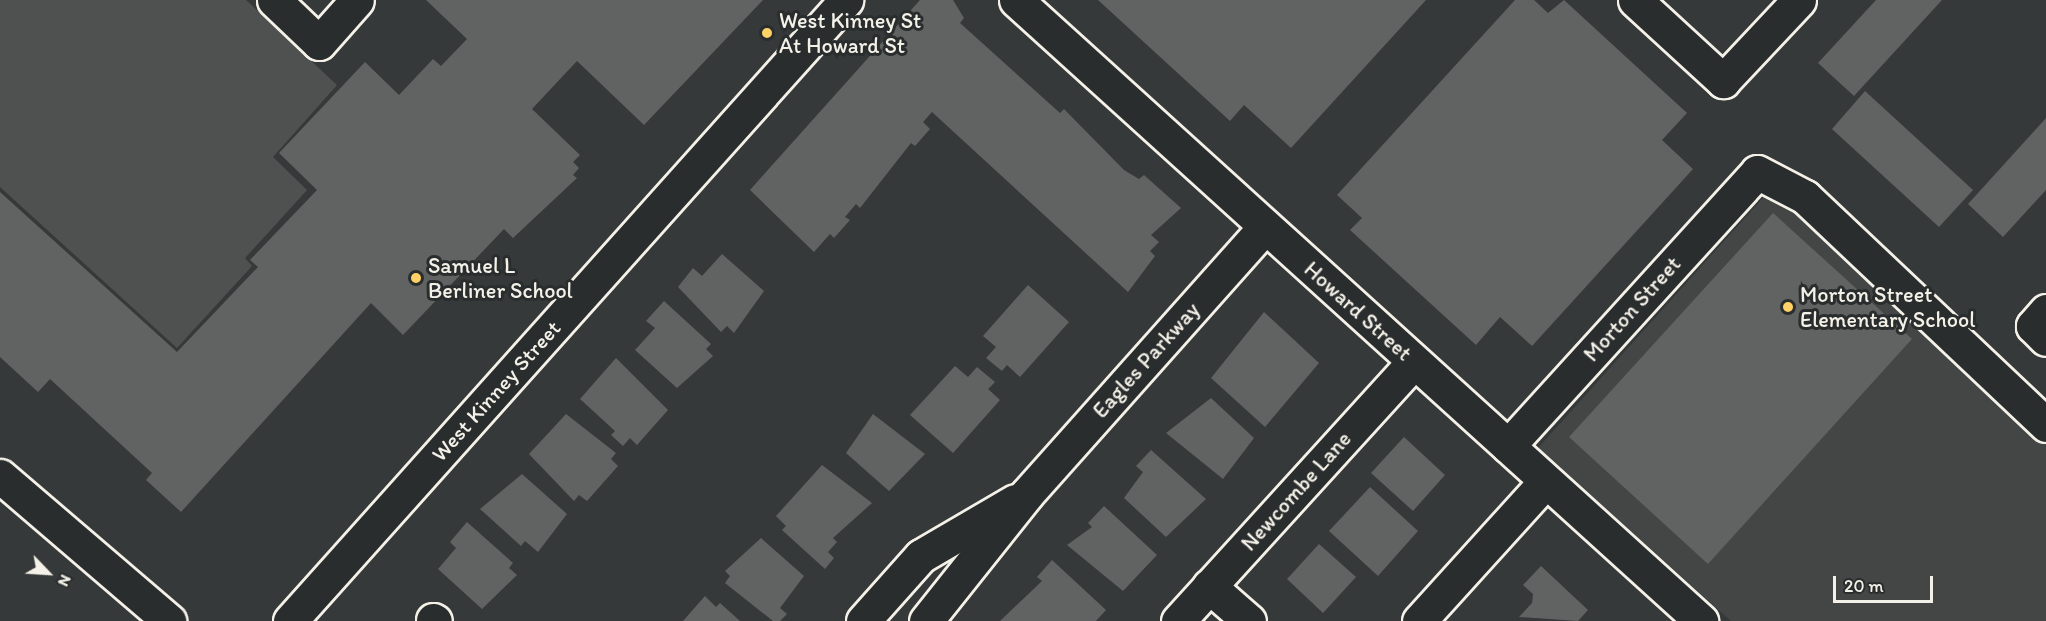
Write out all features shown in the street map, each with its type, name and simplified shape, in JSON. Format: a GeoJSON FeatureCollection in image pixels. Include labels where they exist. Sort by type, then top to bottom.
{"type":"FeatureCollection","features":[{"type":"Feature","properties":{"kind":"street"},"geometry":{"type":"LineString","coordinates":[[274,0],[319,43],[357,0]]}},
{"type":"Feature","properties":{"kind":"street","name":"West Kinney Street"},"geometry":{"type":"LineString","coordinates":[[290,621],[846,0]]}},
{"type":"Feature","properties":{"kind":"street","name":"Howard Street"},"geometry":{"type":"LineString","coordinates":[[1016,0],[1701,621]]}},
{"type":"Feature","properties":{"kind":"street"},"geometry":{"type":"LineString","coordinates":[[1649,4],[1723,81],[1799,0]]}},
{"type":"Feature","properties":{"kind":"street","name":"Morton Street"},"geometry":{"type":"LineString","coordinates":[[1508,446],[1757,172],[1804,197],[2046,425]]}},
{"type":"Feature","properties":{"kind":"street","name":"Eagles Parkway"},"geometry":{"type":"LineString","coordinates":[[926,621],[1027,494],[1265,227]]}},
{"type":"Feature","properties":{"kind":"street"},"geometry":{"type":"LineString","coordinates":[[2046,311],[2033,326],[2046,339]]}},
{"type":"Feature","properties":{"kind":"street","name":"Newcombe Lane"},"geometry":{"type":"LineString","coordinates":[[1178,621],[1414,362]]}},
{"type":"Feature","properties":{"kind":"street"},"geometry":{"type":"LineString","coordinates":[[0,476],[169,621]]}},
{"type":"Feature","properties":{"kind":"street"},"geometry":{"type":"LineString","coordinates":[[1419,621],[1545,481]]}},
{"type":"Feature","properties":{"kind":"street","name":"Eagles Parkway"},"geometry":{"type":"LineString","coordinates":[[863,621],[921,556],[1027,494]]}},
{"type":"Feature","properties":{"kind":"street"},"geometry":{"type":"LineString","coordinates":[[1209,586],[1249,621]]}},
{"type":"Feature","properties":{"kind":"shaded area"},"geometry":{"type":"Polygon","coordinates":[[[0,0],[246,0],[337,85],[273,157],[307,190],[245,258],[252,266],[177,348],[0,187],[0,0]]]}},
{"type":"Feature","properties":{"kind":"shaded area","name":"Morton Street Elementary School"},"geometry":{"type":"Polygon","coordinates":[[[1779,180],[2046,435],[2046,621],[1731,621],[1538,448],[1779,180]]]}},
{"type":"Feature","properties":{"kind":"building"},"geometry":{"type":"Polygon","coordinates":[[[426,0],[763,0],[644,125],[577,61],[532,109],[580,155],[573,162],[579,168],[573,175],[577,178],[513,238],[504,229],[403,335],[371,303],[181,512],[146,480],[152,473],[50,379],[38,392],[0,357],[0,192],[177,352],[258,267],[250,260],[317,190],[279,153],[365,62],[399,95],[433,59],[441,66],[467,39],[426,0]]]}},
{"type":"Feature","properties":{"kind":"building"},"geometry":{"type":"Polygon","coordinates":[[[920,0],[953,0],[964,18],[960,23],[1060,113],[1064,109],[1124,170],[1139,179],[1144,175],[1181,208],[1151,235],[1159,242],[1150,251],[1155,256],[1128,292],[932,112],[923,122],[930,129],[915,146],[911,143],[860,208],[856,204],[845,217],[850,220],[834,238],[830,234],[814,252],[750,190],[920,0]]]}},
{"type":"Feature","properties":{"kind":"building"},"geometry":{"type":"Polygon","coordinates":[[[1098,0],[1426,0],[1291,148],[1244,105],[1230,121],[1098,0]]]}},
{"type":"Feature","properties":{"kind":"building"},"geometry":{"type":"Polygon","coordinates":[[[1515,0],[1534,0],[1548,13],[1564,0],[1687,113],[1662,140],[1693,169],[1532,346],[1500,317],[1476,345],[1350,230],[1362,218],[1337,195],[1515,0]]]}},
{"type":"Feature","properties":{"kind":"building"},"geometry":{"type":"Polygon","coordinates":[[[1876,0],[1942,0],[1854,96],[1818,63],[1876,0]]]}},
{"type":"Feature","properties":{"kind":"building"},"geometry":{"type":"Polygon","coordinates":[[[1865,91],[1973,190],[1939,227],[1832,129],[1865,91]]]}},
{"type":"Feature","properties":{"kind":"building"},"geometry":{"type":"Polygon","coordinates":[[[2046,118],[2046,190],[2003,237],[1968,204],[2046,118]]]}},
{"type":"Feature","properties":{"kind":"building","name":"Morton Street Elementary School"},"geometry":{"type":"Polygon","coordinates":[[[1773,213],[1912,339],[1708,564],[1569,437],[1773,213]]]}},
{"type":"Feature","properties":{"kind":"building"},"geometry":{"type":"Polygon","coordinates":[[[722,254],[764,291],[734,333],[727,326],[721,332],[678,287],[693,268],[702,276],[722,254]]]}},
{"type":"Feature","properties":{"kind":"building"},"geometry":{"type":"Polygon","coordinates":[[[1028,285],[1069,322],[1020,377],[1007,365],[1002,371],[986,358],[996,347],[983,336],[1028,285]]]}},
{"type":"Feature","properties":{"kind":"building"},"geometry":{"type":"Polygon","coordinates":[[[664,301],[711,344],[706,349],[713,356],[677,388],[635,350],[655,328],[646,321],[664,301]]]}},
{"type":"Feature","properties":{"kind":"building"},"geometry":{"type":"Polygon","coordinates":[[[1264,312],[1319,363],[1265,427],[1211,378],[1264,312]]]}},
{"type":"Feature","properties":{"kind":"building"},"geometry":{"type":"Polygon","coordinates":[[[616,358],[668,410],[637,445],[630,438],[623,446],[611,435],[615,431],[580,399],[616,358]]]}},
{"type":"Feature","properties":{"kind":"building"},"geometry":{"type":"Polygon","coordinates":[[[955,366],[968,377],[977,367],[995,382],[988,389],[1000,400],[953,453],[910,415],[955,366]]]}},
{"type":"Feature","properties":{"kind":"building"},"geometry":{"type":"Polygon","coordinates":[[[1211,398],[1254,438],[1223,479],[1166,433],[1211,398]]]}},
{"type":"Feature","properties":{"kind":"building"},"geometry":{"type":"Polygon","coordinates":[[[566,414],[616,453],[611,459],[618,466],[587,501],[579,495],[574,501],[529,454],[566,414]]]}},
{"type":"Feature","properties":{"kind":"building"},"geometry":{"type":"Polygon","coordinates":[[[873,414],[925,454],[889,491],[846,453],[873,414]]]}},
{"type":"Feature","properties":{"kind":"building"},"geometry":{"type":"Polygon","coordinates":[[[1404,437],[1445,475],[1413,511],[1371,473],[1404,437]]]}},
{"type":"Feature","properties":{"kind":"building"},"geometry":{"type":"Polygon","coordinates":[[[1151,450],[1206,499],[1166,537],[1124,498],[1143,472],[1136,466],[1151,450]]]}},
{"type":"Feature","properties":{"kind":"building"},"geometry":{"type":"Polygon","coordinates":[[[822,465],[872,503],[833,538],[837,542],[828,552],[834,558],[825,569],[782,530],[786,526],[776,516],[822,465]]]}},
{"type":"Feature","properties":{"kind":"building"},"geometry":{"type":"Polygon","coordinates":[[[522,474],[567,514],[538,552],[525,541],[521,546],[480,509],[522,474]]]}},
{"type":"Feature","properties":{"kind":"building"},"geometry":{"type":"Polygon","coordinates":[[[1370,487],[1418,531],[1378,576],[1329,531],[1370,487]]]}},
{"type":"Feature","properties":{"kind":"building"},"geometry":{"type":"Polygon","coordinates":[[[1104,506],[1157,555],[1123,591],[1067,545],[1092,527],[1088,523],[1104,506]]]}},
{"type":"Feature","properties":{"kind":"building"},"geometry":{"type":"Polygon","coordinates":[[[467,522],[513,563],[509,568],[517,575],[482,609],[438,569],[456,548],[450,542],[467,522]]]}},
{"type":"Feature","properties":{"kind":"building"},"geometry":{"type":"Polygon","coordinates":[[[761,538],[804,576],[780,608],[787,614],[780,621],[773,621],[725,583],[730,576],[725,571],[761,538]]]}},
{"type":"Feature","properties":{"kind":"building"},"geometry":{"type":"Polygon","coordinates":[[[1319,544],[1356,577],[1323,613],[1287,579],[1319,544]]]}},
{"type":"Feature","properties":{"kind":"building"},"geometry":{"type":"Polygon","coordinates":[[[1052,560],[1106,610],[1096,621],[1000,621],[1042,581],[1037,577],[1052,560]]]}},
{"type":"Feature","properties":{"kind":"building"},"geometry":{"type":"Polygon","coordinates":[[[1541,566],[1588,610],[1578,621],[1519,617],[1532,603],[1533,594],[1523,585],[1541,566]]]}},
{"type":"Feature","properties":{"kind":"building"},"geometry":{"type":"Polygon","coordinates":[[[705,596],[716,607],[720,603],[740,621],[683,621],[705,596]]]}},
{"type":"Feature","properties":{"kind":"place","name":"West Kinney St At Howard St"},"geometry":{"type":"Point","coordinates":[767,33]}},
{"type":"Feature","properties":{"kind":"place","name":"Samuel L Berliner School"},"geometry":{"type":"Point","coordinates":[416,278]}},
{"type":"Feature","properties":{"kind":"place","name":"Morton Street Elementary School"},"geometry":{"type":"Point","coordinates":[1788,307]}}]}
